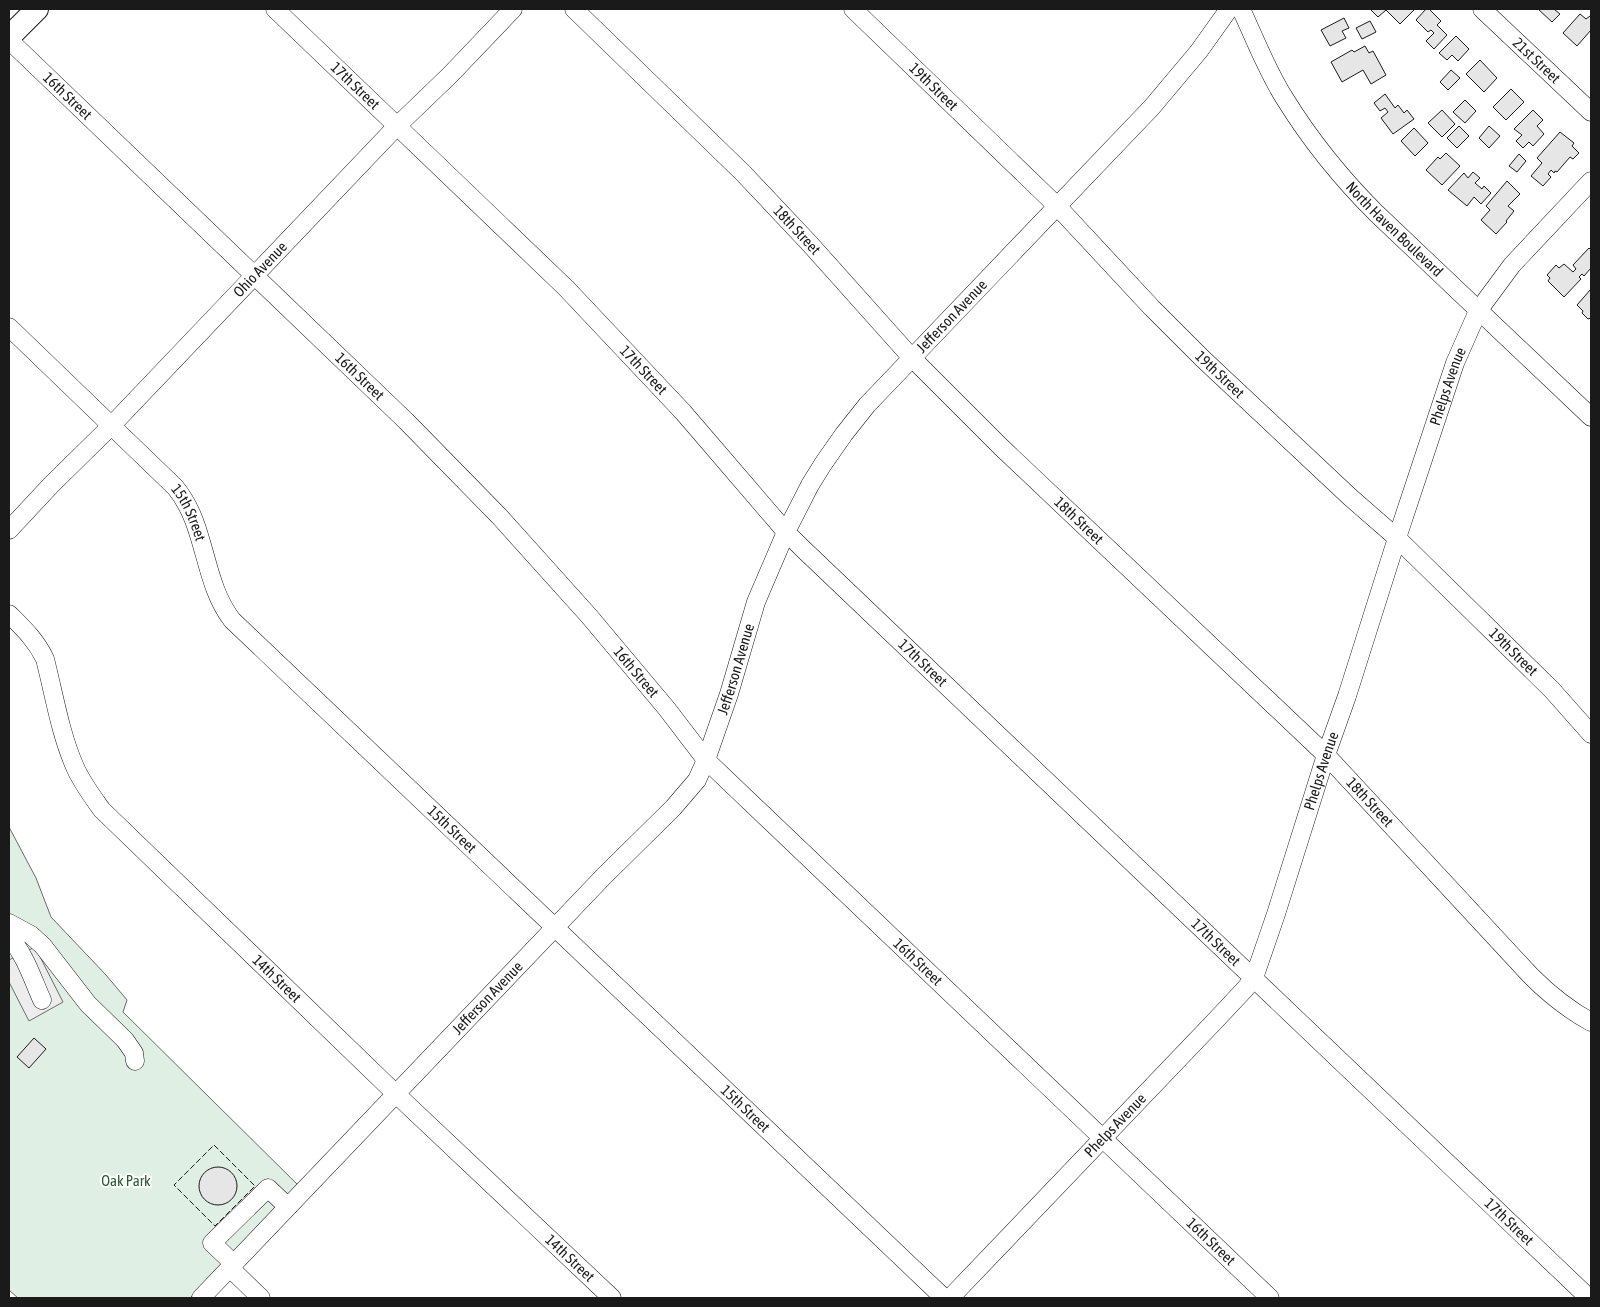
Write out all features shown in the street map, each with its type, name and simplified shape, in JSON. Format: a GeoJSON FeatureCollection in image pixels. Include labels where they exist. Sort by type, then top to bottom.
{"type":"FeatureCollection","features":[{"type":"Feature","properties":{"kind":"main road"},"geometry":{"type":"LineString","coordinates":[[9,39],[37,9]]}},
{"type":"Feature","properties":{"kind":"street","name":"17th Street"},"geometry":{"type":"LineString","coordinates":[[275,9],[566,288],[617,340],[689,418],[786,532],[1590,1298]]}},
{"type":"Feature","properties":{"kind":"street","name":"Ohio Avenue"},"geometry":{"type":"LineString","coordinates":[[9,530],[52,484],[111,426],[397,126],[450,75],[513,9]]}},
{"type":"Feature","properties":{"kind":"street","name":"18th Street"},"geometry":{"type":"LineString","coordinates":[[574,9],[743,173],[810,244],[911,357],[1001,448],[1326,755],[1548,993],[1591,1022]]}},
{"type":"Feature","properties":{"kind":"street","name":"19th Street"},"geometry":{"type":"LineString","coordinates":[[853,9],[1057,206],[1152,308],[1203,359],[1350,498],[1397,538],[1552,690],[1591,734]]}},
{"type":"Feature","properties":{"kind":"street","name":"Jefferson Avenue"},"geometry":{"type":"LineString","coordinates":[[201,1298],[554,927],[673,808],[697,780],[729,694],[756,602],[786,532],[810,485],[844,434],[867,405],[911,357],[1152,107],[1199,51],[1229,9]]}},
{"type":"Feature","properties":{"kind":"street","name":"North Haven Boulevard"},"geometry":{"type":"LineString","coordinates":[[1241,9],[1284,98],[1312,140],[1342,178],[1370,208],[1591,417]]}},
{"type":"Feature","properties":{"kind":"street","name":"21st Street"},"geometry":{"type":"LineString","coordinates":[[1482,9],[1591,112]]}},
{"type":"Feature","properties":{"kind":"street","name":"16th Street"},"geometry":{"type":"LineString","coordinates":[[9,39],[406,421],[499,516],[589,616],[667,709],[706,760],[1270,1298]]}},
{"type":"Feature","properties":{"kind":"street","name":"Phelps Avenue"},"geometry":{"type":"LineString","coordinates":[[950,1298],[1254,978],[1281,901],[1326,755],[1455,363],[1478,311],[1512,266],[1591,181]]}},
{"type":"Feature","properties":{"kind":"street","name":"15th Street"},"geometry":{"type":"LineString","coordinates":[[9,327],[183,496],[194,520],[214,587],[225,611],[232,620],[944,1298]]}},
{"type":"Feature","properties":{"kind":"street","name":"14th Street"},"geometry":{"type":"LineString","coordinates":[[9,614],[32,637],[42,653],[75,768],[87,790],[102,810],[396,1094],[612,1298]]}},
{"type":"Feature","properties":{"kind":"street"},"geometry":{"type":"LineString","coordinates":[[9,923],[31,935],[43,946],[88,1004],[125,1040],[134,1053],[135,1061]]}},
{"type":"Feature","properties":{"kind":"street"},"geometry":{"type":"LineString","coordinates":[[9,937],[20,954],[42,1000]]}},
{"type":"Feature","properties":{"kind":"street"},"geometry":{"type":"LineString","coordinates":[[261,1298],[212,1243],[268,1188],[288,1207]]}},
{"type":"Feature","properties":{"kind":"green space","name":"Oak Park"},"geometry":{"type":"Polygon","coordinates":[[[9,827],[36,878],[51,917],[127,1000],[123,1012],[299,1186],[190,1298],[18,1298],[9,1290],[9,827]]]}},
{"type":"Feature","properties":{"kind":"shaded area"},"geometry":{"type":"Polygon","coordinates":[[[35,947],[63,1002],[29,1021],[9,982],[9,960],[35,947]]]}},
{"type":"Feature","properties":{"kind":"building"},"geometry":{"type":"Polygon","coordinates":[[[1370,9],[1415,9],[1400,24],[1386,10],[1378,17],[1370,9]]]}},
{"type":"Feature","properties":{"kind":"building"},"geometry":{"type":"Polygon","coordinates":[[[1426,9],[1429,9],[1441,21],[1437,25],[1447,35],[1434,49],[1426,41],[1434,33],[1431,30],[1428,32],[1416,20],[1426,9]]]}},
{"type":"Feature","properties":{"kind":"building"},"geometry":{"type":"Polygon","coordinates":[[[1538,9],[1556,9],[1560,14],[1552,22],[1538,9]]]}},
{"type":"Feature","properties":{"kind":"building"},"geometry":{"type":"Polygon","coordinates":[[[1580,14],[1586,19],[1591,17],[1591,30],[1577,46],[1563,33],[1580,14]]]}},
{"type":"Feature","properties":{"kind":"building"},"geometry":{"type":"Polygon","coordinates":[[[1344,18],[1349,28],[1342,31],[1346,38],[1330,46],[1321,30],[1344,18]]]}},
{"type":"Feature","properties":{"kind":"building"},"geometry":{"type":"Polygon","coordinates":[[[1370,21],[1376,32],[1362,39],[1356,28],[1370,21]]]}},
{"type":"Feature","properties":{"kind":"building"},"geometry":{"type":"Polygon","coordinates":[[[1456,36],[1469,49],[1458,61],[1452,55],[1447,60],[1439,53],[1456,36]]]}},
{"type":"Feature","properties":{"kind":"building"},"geometry":{"type":"Polygon","coordinates":[[[1365,46],[1369,53],[1373,51],[1386,75],[1371,84],[1363,70],[1342,82],[1331,62],[1352,50],[1354,52],[1365,46]]]}},
{"type":"Feature","properties":{"kind":"building"},"geometry":{"type":"Polygon","coordinates":[[[1480,60],[1497,78],[1484,92],[1466,74],[1480,60]]]}},
{"type":"Feature","properties":{"kind":"building"},"geometry":{"type":"Polygon","coordinates":[[[1451,70],[1460,78],[1448,90],[1440,82],[1451,70]]]}},
{"type":"Feature","properties":{"kind":"building"},"geometry":{"type":"Polygon","coordinates":[[[1511,89],[1524,102],[1506,120],[1493,107],[1511,89]]]}},
{"type":"Feature","properties":{"kind":"building"},"geometry":{"type":"Polygon","coordinates":[[[1385,94],[1395,108],[1398,105],[1404,113],[1407,110],[1414,119],[1393,134],[1381,118],[1388,112],[1385,108],[1380,111],[1374,103],[1385,94]]]}},
{"type":"Feature","properties":{"kind":"building"},"geometry":{"type":"Polygon","coordinates":[[[1465,100],[1476,111],[1465,123],[1453,112],[1465,100]]]}},
{"type":"Feature","properties":{"kind":"building"},"geometry":{"type":"Polygon","coordinates":[[[1442,110],[1455,124],[1442,137],[1428,123],[1442,110]]]}},
{"type":"Feature","properties":{"kind":"building"},"geometry":{"type":"Polygon","coordinates":[[[1533,110],[1543,120],[1537,126],[1544,134],[1533,146],[1529,142],[1523,148],[1516,141],[1522,135],[1514,129],[1533,110]]]}},
{"type":"Feature","properties":{"kind":"building"},"geometry":{"type":"Polygon","coordinates":[[[1459,126],[1469,136],[1457,148],[1447,138],[1459,126]]]}},
{"type":"Feature","properties":{"kind":"building"},"geometry":{"type":"Polygon","coordinates":[[[1489,126],[1500,136],[1489,148],[1479,138],[1489,126]]]}},
{"type":"Feature","properties":{"kind":"building"},"geometry":{"type":"Polygon","coordinates":[[[1414,128],[1428,143],[1415,156],[1401,141],[1414,128]]]}},
{"type":"Feature","properties":{"kind":"building"},"geometry":{"type":"Polygon","coordinates":[[[1560,132],[1574,143],[1572,146],[1579,153],[1573,159],[1570,157],[1557,172],[1555,171],[1554,173],[1551,170],[1548,174],[1551,177],[1543,186],[1531,176],[1542,163],[1537,158],[1560,132]]]}},
{"type":"Feature","properties":{"kind":"building"},"geometry":{"type":"Polygon","coordinates":[[[1446,153],[1460,166],[1442,185],[1426,170],[1438,157],[1440,159],[1446,153]]]}},
{"type":"Feature","properties":{"kind":"building"},"geometry":{"type":"Polygon","coordinates":[[[1519,154],[1526,161],[1517,172],[1509,166],[1519,154]]]}},
{"type":"Feature","properties":{"kind":"building"},"geometry":{"type":"Polygon","coordinates":[[[1473,172],[1480,178],[1475,183],[1482,189],[1484,186],[1491,193],[1481,204],[1474,197],[1467,206],[1448,190],[1464,173],[1468,178],[1473,172]]]}},
{"type":"Feature","properties":{"kind":"building"},"geometry":{"type":"Polygon","coordinates":[[[1507,181],[1520,194],[1508,206],[1514,211],[1496,234],[1481,220],[1490,210],[1486,206],[1507,181]]]}},
{"type":"Feature","properties":{"kind":"building"},"geometry":{"type":"Polygon","coordinates":[[[1589,248],[1591,250],[1591,268],[1584,276],[1582,274],[1579,277],[1581,279],[1564,297],[1548,281],[1550,278],[1547,275],[1556,265],[1559,268],[1564,264],[1573,272],[1576,269],[1573,265],[1589,248]]]}},
{"type":"Feature","properties":{"kind":"building"},"geometry":{"type":"Polygon","coordinates":[[[1591,289],[1591,318],[1588,319],[1577,305],[1591,289]]]}},
{"type":"Feature","properties":{"kind":"building"},"geometry":{"type":"Polygon","coordinates":[[[34,1038],[46,1049],[29,1068],[17,1057],[34,1038]]]}},
{"type":"Feature","properties":{"kind":"building"},"geometry":{"type":"Polygon","coordinates":[[[218,1167],[231,1173],[237,1186],[231,1199],[218,1205],[205,1199],[199,1186],[205,1173],[218,1167]]]}},
{"type":"Feature","properties":{"kind":"fence"},"geometry":{"type":"LineString","coordinates":[[214,1145],[255,1186],[215,1226],[174,1185],[214,1145]]}}]}
